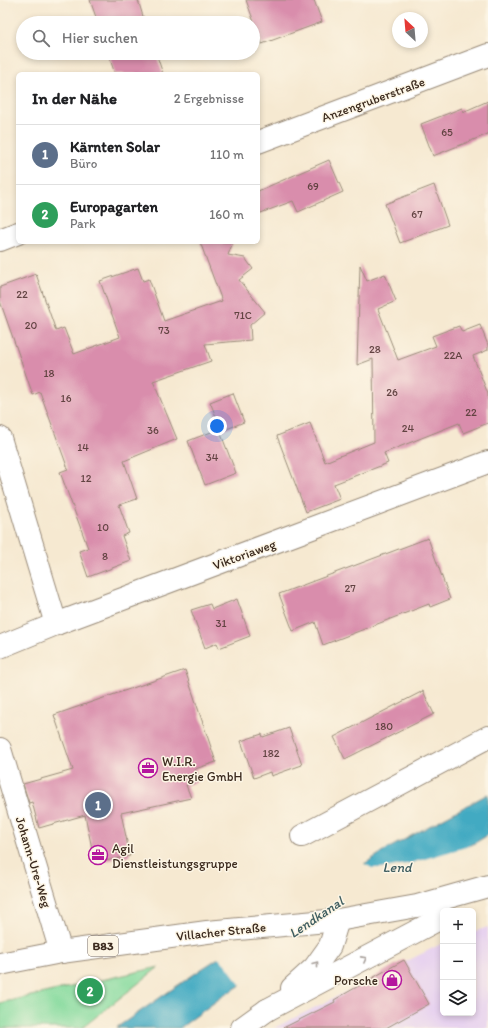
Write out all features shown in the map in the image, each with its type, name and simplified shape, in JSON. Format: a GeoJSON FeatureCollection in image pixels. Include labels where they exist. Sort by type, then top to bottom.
{"type":"FeatureCollection","features":[{"type":"Feature","properties":{"kind":"street","name":"Anzengruberstraße"},"geometry":{"type":"LineString","coordinates":[[260,141],[488,55]]}},
{"type":"Feature","properties":{"kind":"street"},"geometry":{"type":"LineString","coordinates":[[0,240],[16,234]]}},
{"type":"Feature","properties":{"kind":"street"},"geometry":{"type":"LineString","coordinates":[[0,438],[56,624]]}},
{"type":"Feature","properties":{"kind":"street","name":"Viktoriaweg"},"geometry":{"type":"LineString","coordinates":[[0,647],[56,624],[488,462]]}},
{"type":"Feature","properties":{"kind":"street"},"geometry":{"type":"LineString","coordinates":[[302,836],[488,737]]}},
{"type":"Feature","properties":{"kind":"street","name":"Johann-Ure-Weg"},"geometry":{"type":"LineString","coordinates":[[0,749],[61,952]]}},
{"type":"Feature","properties":{"kind":"street","name":"Villacher Straße"},"geometry":{"type":"LineString","coordinates":[[0,964],[61,952],[207,932],[338,920],[417,906],[488,886]]}},
{"type":"Feature","properties":{"kind":"street"},"geometry":{"type":"LineString","coordinates":[[460,908],[488,893]]}},
{"type":"Feature","properties":{"kind":"street"},"geometry":{"type":"LineString","coordinates":[[267,1010],[440,919]]}},
{"type":"Feature","properties":{"kind":"street"},"geometry":{"type":"LineString","coordinates":[[242,1028],[267,1010],[314,968],[330,946],[338,920]]}},
{"type":"Feature","properties":{"kind":"shaded area"},"geometry":{"type":"Polygon","coordinates":[[[488,927],[488,1028],[274,1028],[440,945],[440,1016],[476,1016],[476,931],[488,927]]]}},
{"type":"Feature","properties":{"kind":"green space"},"geometry":{"type":"Polygon","coordinates":[[[159,967],[82,1028],[0,1028],[0,1003],[159,967]]]}},
{"type":"Feature","properties":{"kind":"water","name":"Lend"},"geometry":{"type":"Polygon","coordinates":[[[488,794],[488,835],[223,996],[180,1028],[116,1028],[203,968],[389,848],[488,794]]]}},
{"type":"Feature","properties":{"kind":"pier"},"geometry":{"type":"Polygon","coordinates":[[[476,844],[242,987],[227,966],[215,957],[363,863],[372,868],[385,868],[411,863],[476,844]]]}},
{"type":"Feature","properties":{"kind":"building"},"geometry":{"type":"Polygon","coordinates":[[[90,0],[138,0],[143,16],[96,16],[90,0]]]}},
{"type":"Feature","properties":{"kind":"building"},"geometry":{"type":"Polygon","coordinates":[[[246,0],[314,0],[322,22],[262,44],[260,38],[260,16],[252,16],[246,0]]]}},
{"type":"Feature","properties":{"kind":"building"},"geometry":{"type":"Polygon","coordinates":[[[110,60],[158,60],[162,72],[114,72],[110,60]]]}},
{"type":"Feature","properties":{"kind":"building"},"geometry":{"type":"Polygon","coordinates":[[[488,101],[488,134],[433,156],[421,124],[462,108],[463,112],[488,101]]]}},
{"type":"Feature","properties":{"kind":"building"},"geometry":{"type":"Polygon","coordinates":[[[329,160],[343,192],[298,212],[293,201],[260,213],[260,190],[329,160]]]}},
{"type":"Feature","properties":{"kind":"building"},"geometry":{"type":"Polygon","coordinates":[[[434,185],[448,225],[400,243],[385,204],[434,185]]]}},
{"type":"Feature","properties":{"kind":"building"},"geometry":{"type":"Polygon","coordinates":[[[201,244],[232,244],[228,255],[245,258],[253,269],[239,280],[265,312],[250,325],[251,340],[205,344],[211,361],[153,381],[177,439],[124,461],[137,499],[119,505],[129,533],[122,536],[131,561],[88,577],[79,551],[88,548],[60,472],[68,469],[40,392],[33,395],[0,301],[0,287],[36,274],[56,331],[64,328],[74,354],[120,337],[100,281],[138,268],[143,281],[149,279],[164,321],[222,301],[201,244]]]}},
{"type":"Feature","properties":{"kind":"building"},"geometry":{"type":"Polygon","coordinates":[[[360,265],[367,281],[385,274],[396,301],[378,309],[398,360],[436,346],[432,336],[459,326],[462,332],[480,325],[488,345],[488,350],[473,356],[488,394],[488,423],[463,433],[459,423],[384,453],[388,463],[334,484],[340,499],[306,512],[277,436],[310,423],[325,462],[374,442],[373,359],[357,365],[360,265]]]}},
{"type":"Feature","properties":{"kind":"building"},"geometry":{"type":"Polygon","coordinates":[[[233,393],[244,422],[222,431],[210,402],[233,393]]]}},
{"type":"Feature","properties":{"kind":"building"},"geometry":{"type":"Polygon","coordinates":[[[219,429],[236,473],[205,485],[188,441],[219,429]]]}},
{"type":"Feature","properties":{"kind":"building"},"geometry":{"type":"Polygon","coordinates":[[[428,538],[450,599],[430,607],[429,604],[323,645],[315,622],[293,631],[279,594],[428,538]]]}},
{"type":"Feature","properties":{"kind":"building"},"geometry":{"type":"Polygon","coordinates":[[[237,599],[250,636],[219,648],[217,643],[205,648],[191,610],[210,604],[212,609],[237,599]]]}},
{"type":"Feature","properties":{"kind":"building"},"geometry":{"type":"Polygon","coordinates":[[[185,670],[216,762],[195,769],[199,781],[186,785],[191,798],[121,813],[130,856],[95,863],[85,815],[39,828],[32,802],[29,803],[23,784],[73,770],[54,715],[185,670]]]}},
{"type":"Feature","properties":{"kind":"building"},"geometry":{"type":"Polygon","coordinates":[[[423,691],[434,714],[345,759],[334,737],[423,691]]]}},
{"type":"Feature","properties":{"kind":"building"},"geometry":{"type":"Polygon","coordinates":[[[289,728],[302,765],[271,776],[270,772],[254,778],[241,741],[262,734],[263,737],[289,728]]]}},
{"type":"Feature","properties":{"kind":"building","name":"Porsche"},"geometry":{"type":"Polygon","coordinates":[[[404,960],[429,1004],[386,1028],[283,1028],[335,1002],[334,1000],[404,960]]]}},
{"type":"Feature","properties":{"kind":"place","name":"W.I.R. Energie GmbH"},"geometry":{"type":"Point","coordinates":[148,768]}},
{"type":"Feature","properties":{"kind":"place","name":"Kärnten Solar"},"geometry":{"type":"Point","coordinates":[98,805]}},
{"type":"Feature","properties":{"kind":"place","name":"Agil Dienstleistungsgruppe"},"geometry":{"type":"Point","coordinates":[98,855]}},
{"type":"Feature","properties":{"kind":"place","name":"Porsche"},"geometry":{"type":"Point","coordinates":[392,980]}},
{"type":"Feature","properties":{"kind":"place","name":"Europagarten"},"geometry":{"type":"Point","coordinates":[90,991]}},
{"type":"Feature","properties":{"kind":"water label","name":"Lendkanal"},"geometry":{"type":"Point","coordinates":[316,917]}}]}
